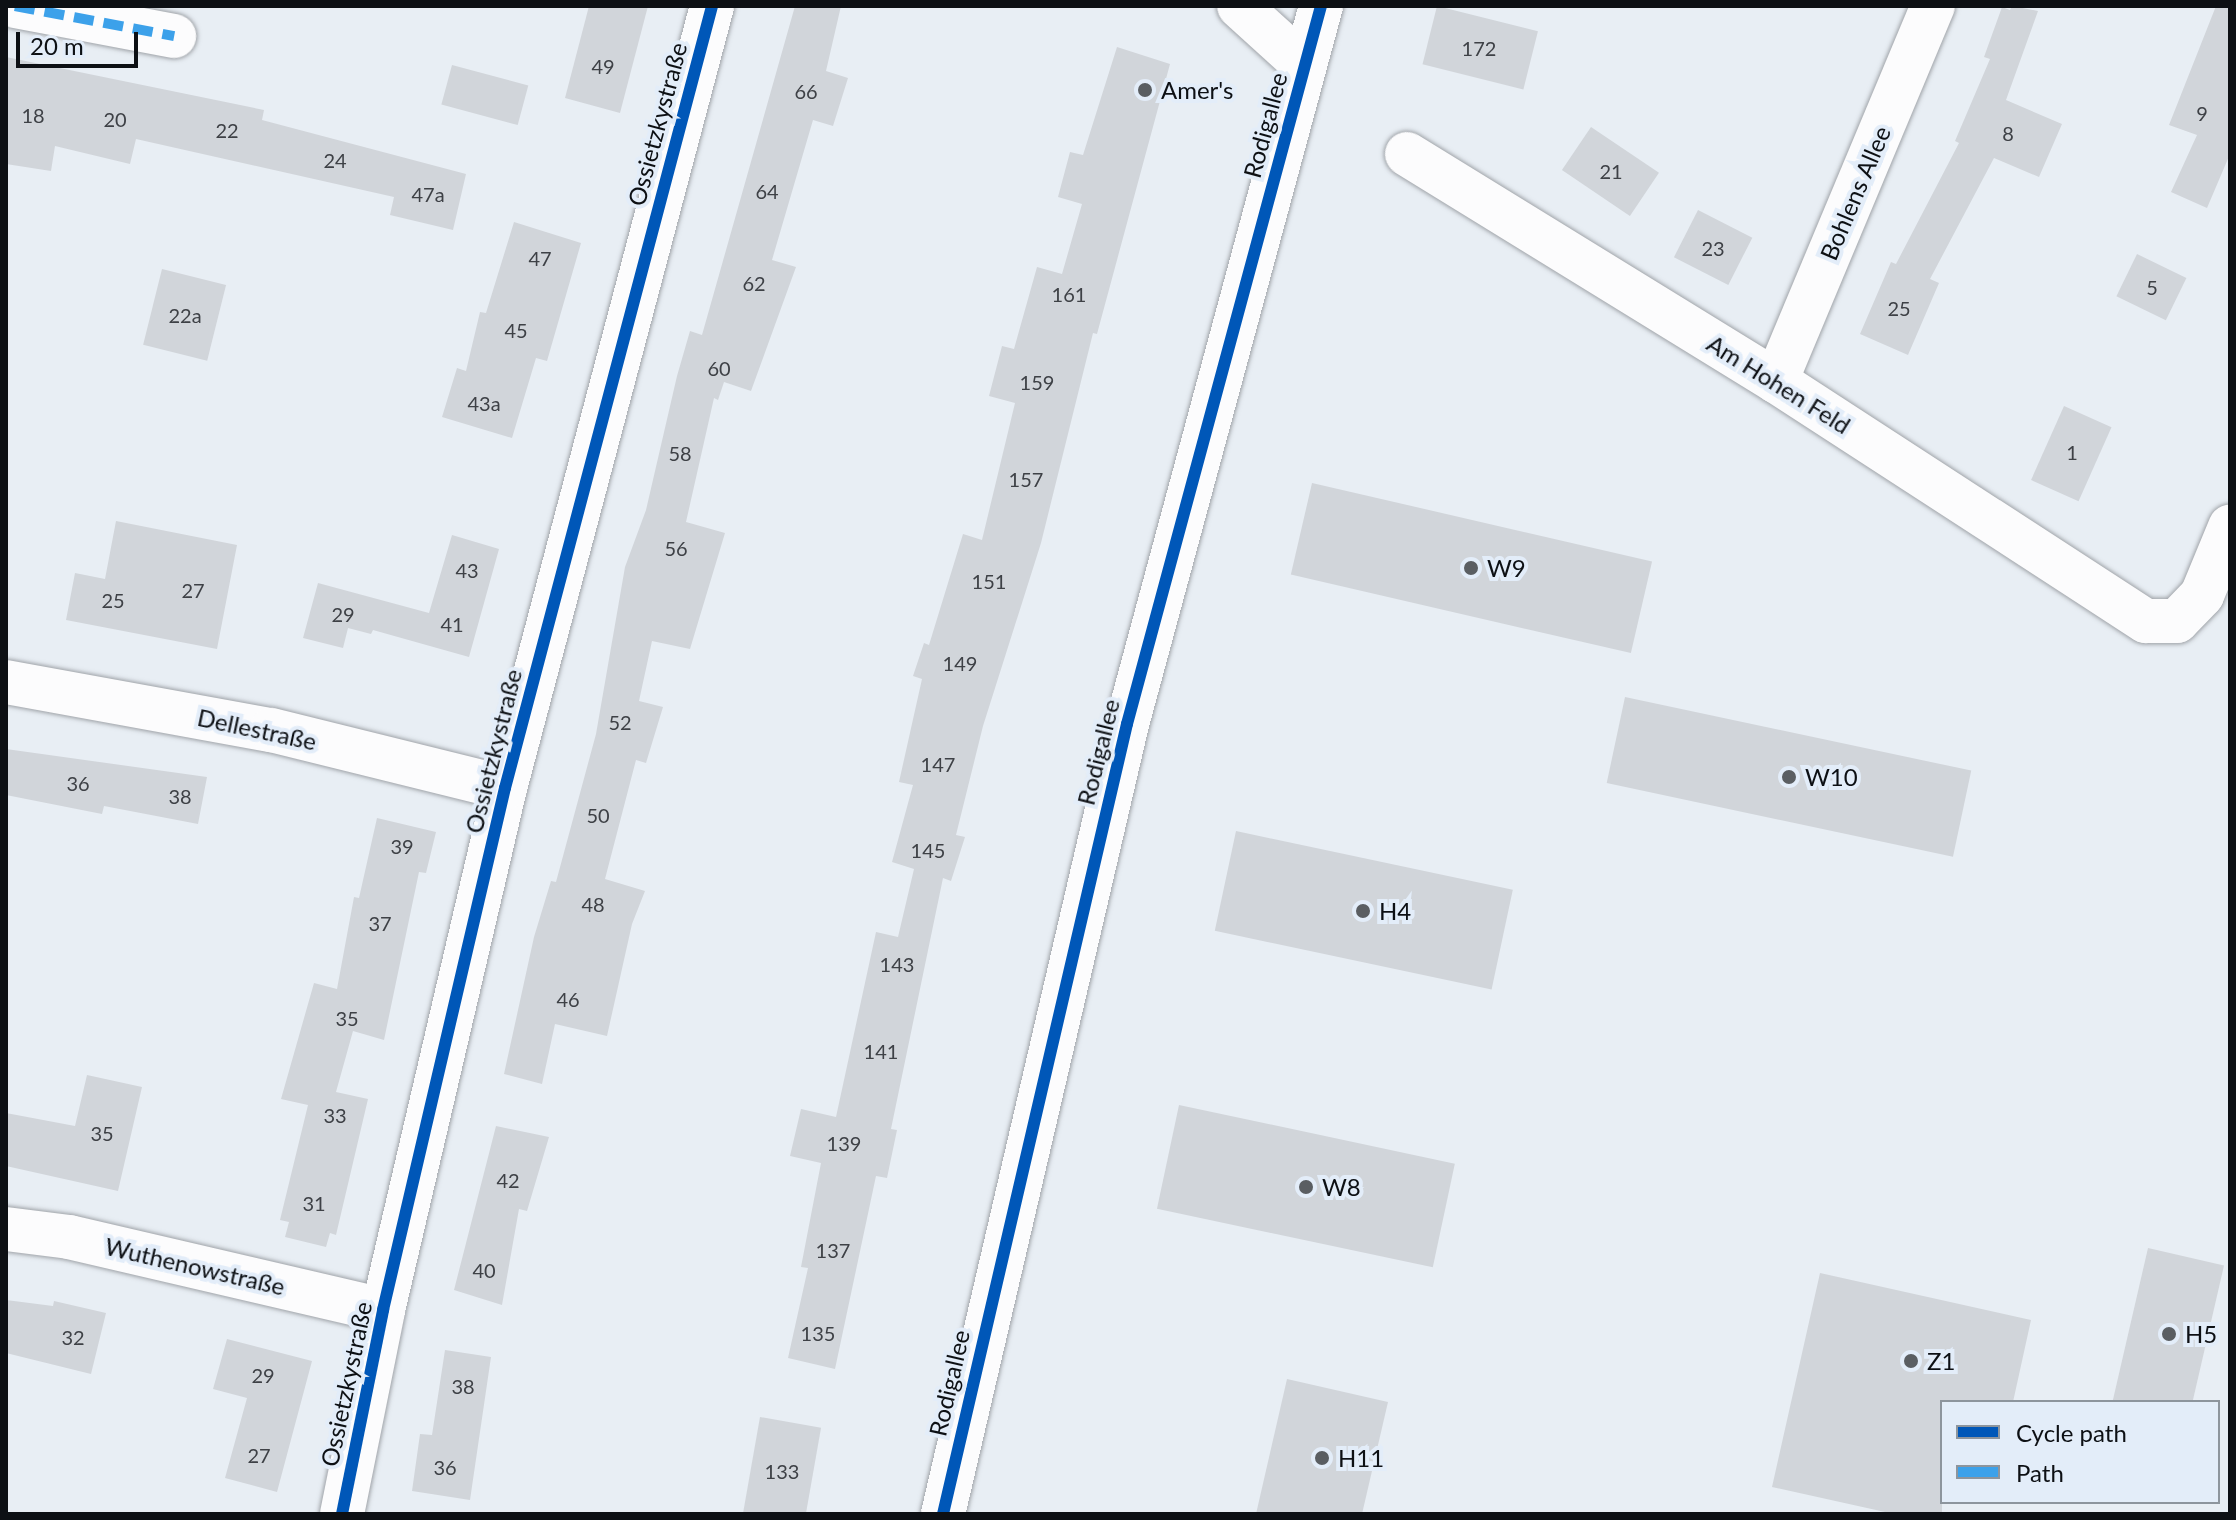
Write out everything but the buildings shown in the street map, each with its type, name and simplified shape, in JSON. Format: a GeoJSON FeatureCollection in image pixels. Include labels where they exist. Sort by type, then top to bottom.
{"type":"FeatureCollection","features":[{"type":"Feature","properties":{"kind":"street"},"geometry":{"type":"LineString","coordinates":[[15,6],[174,36]]}},
{"type":"Feature","properties":{"kind":"street","name":"Ossietzkystraße"},"geometry":{"type":"LineString","coordinates":[[342,1514],[383,1310],[505,788],[712,6]]}},
{"type":"Feature","properties":{"kind":"street"},"geometry":{"type":"LineString","coordinates":[[1239,6],[1304,65]]}},
{"type":"Feature","properties":{"kind":"street","name":"Rodigallee"},"geometry":{"type":"LineString","coordinates":[[943,1514],[1127,724],[1321,6]]}},
{"type":"Feature","properties":{"kind":"street","name":"Bohlens Allee"},"geometry":{"type":"LineString","coordinates":[[1776,381],[1933,6]]}},
{"type":"Feature","properties":{"kind":"street","name":"Am Hohen Feld"},"geometry":{"type":"LineString","coordinates":[[1407,154],[1776,381],[2146,621],[2177,621],[2202,595],[2230,527]]}},
{"type":"Feature","properties":{"kind":"street","name":"Dellestraße"},"geometry":{"type":"LineString","coordinates":[[6,682],[271,730],[505,788]]}},
{"type":"Feature","properties":{"kind":"street","name":"Wuthenowstraße"},"geometry":{"type":"LineString","coordinates":[[6,1229],[69,1237],[383,1310]]}},
{"type":"Feature","properties":{"kind":"marked path"},"geometry":{"type":"LineString","coordinates":[[15,6],[174,36]]}},
{"type":"Feature","properties":{"kind":"cycle path"},"geometry":{"type":"LineString","coordinates":[[342,1514],[383,1310],[505,788],[712,6]]}},
{"type":"Feature","properties":{"kind":"cycle path"},"geometry":{"type":"LineString","coordinates":[[943,1514],[1127,724],[1321,6]]}},
{"type":"Feature","properties":{"kind":"place","name":"Amer's"},"geometry":{"type":"Point","coordinates":[1145,90]}},
{"type":"Feature","properties":{"kind":"place","name":"W9"},"geometry":{"type":"Point","coordinates":[1471,568]}},
{"type":"Feature","properties":{"kind":"place","name":"W10"},"geometry":{"type":"Point","coordinates":[1789,777]}},
{"type":"Feature","properties":{"kind":"place","name":"H4"},"geometry":{"type":"Point","coordinates":[1363,911]}},
{"type":"Feature","properties":{"kind":"place","name":"W8"},"geometry":{"type":"Point","coordinates":[1306,1187]}},
{"type":"Feature","properties":{"kind":"place","name":"H5"},"geometry":{"type":"Point","coordinates":[2169,1334]}},
{"type":"Feature","properties":{"kind":"place","name":"Z1"},"geometry":{"type":"Point","coordinates":[1911,1361]}},
{"type":"Feature","properties":{"kind":"place","name":"H11"},"geometry":{"type":"Point","coordinates":[1322,1458]}}]}
